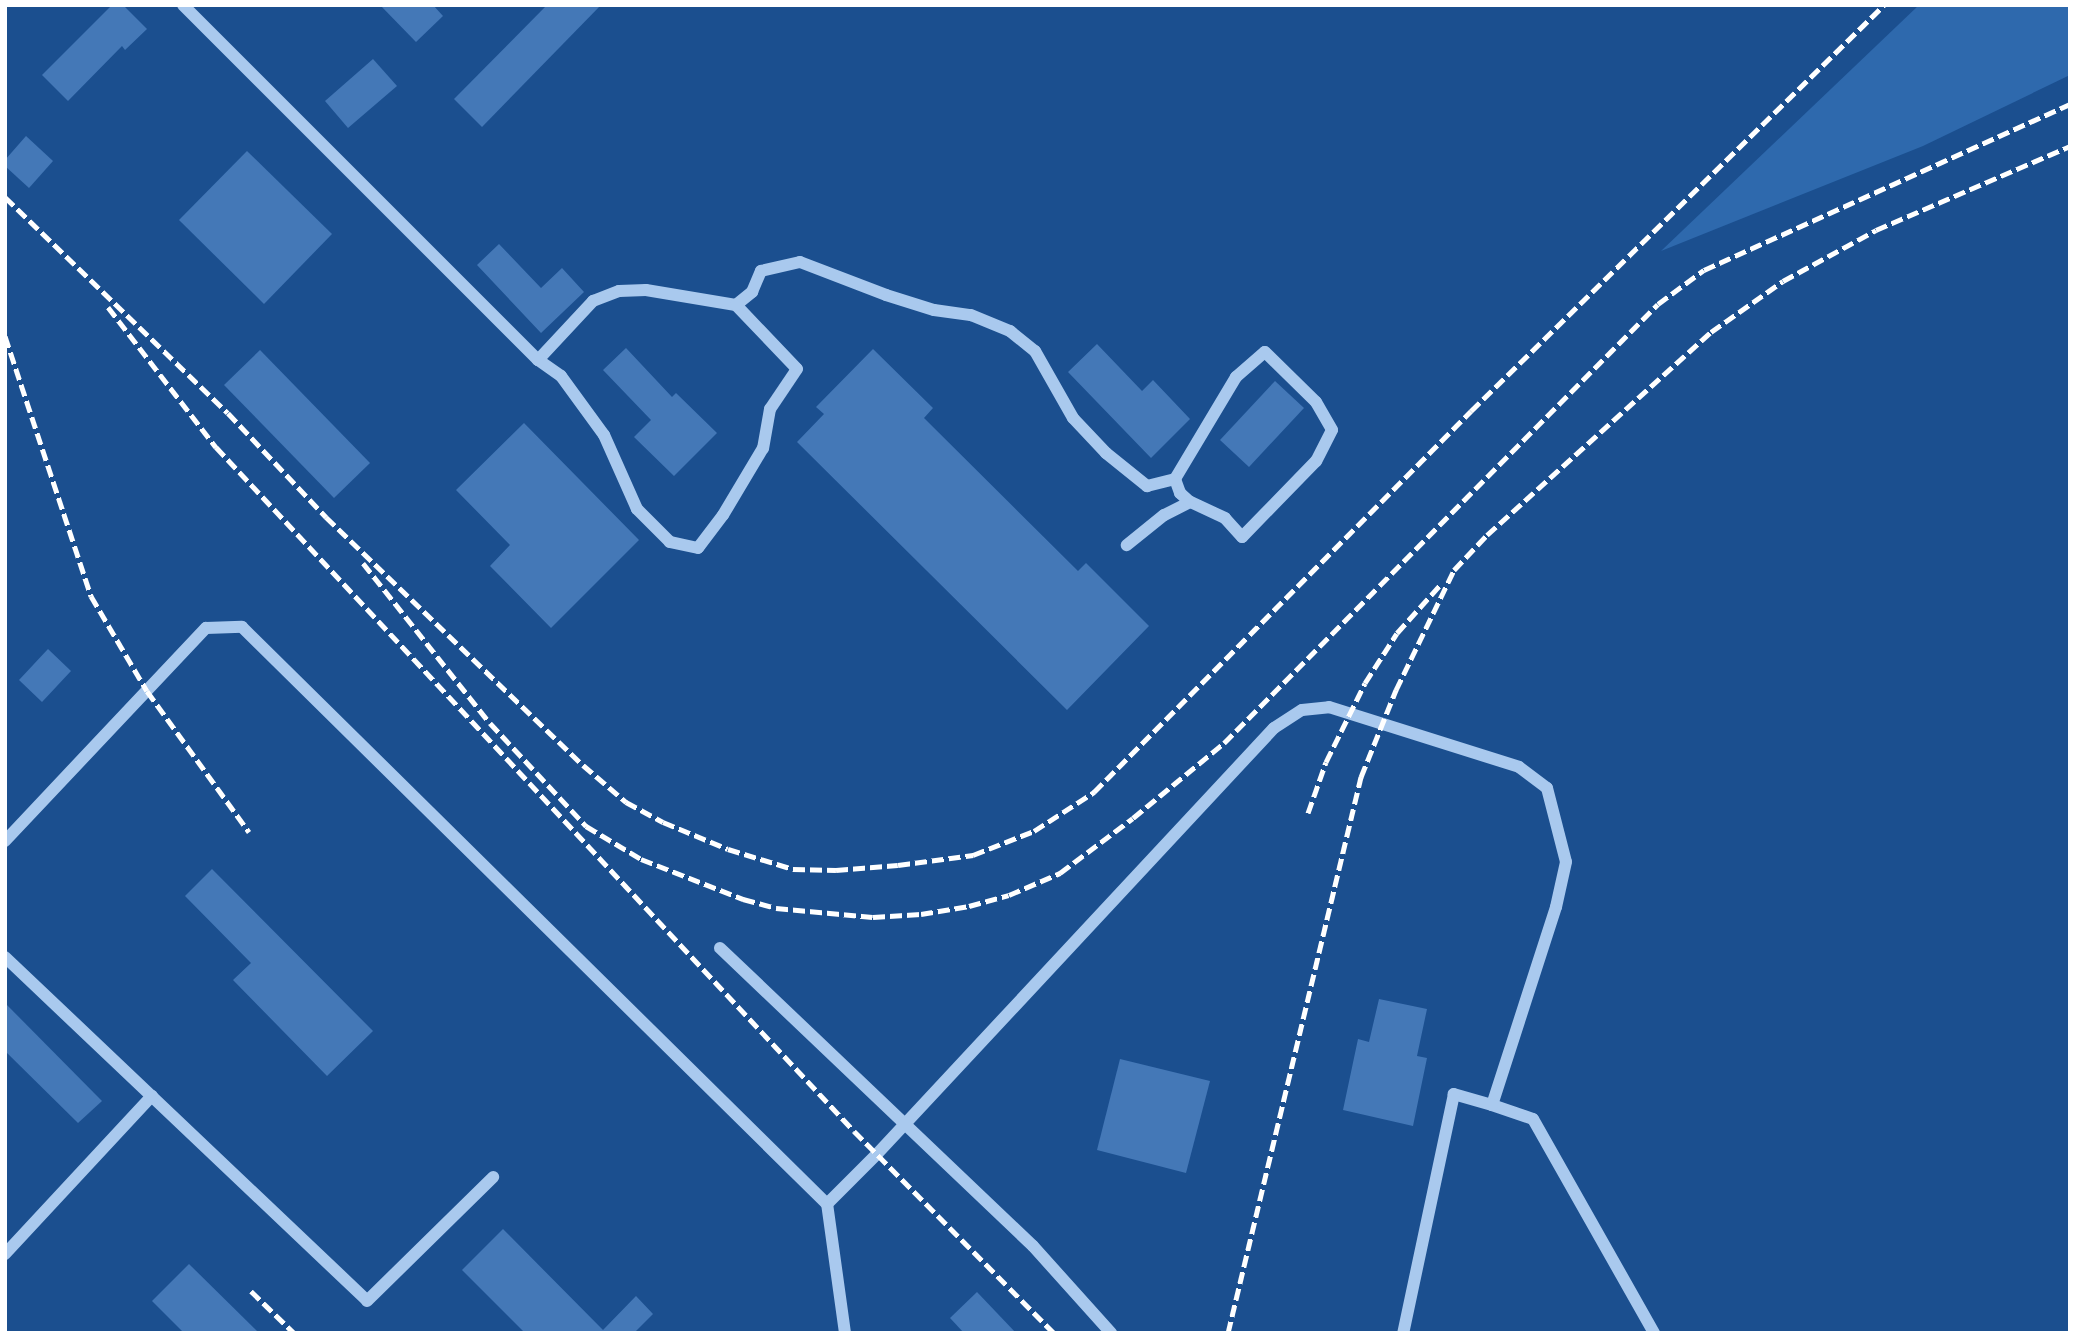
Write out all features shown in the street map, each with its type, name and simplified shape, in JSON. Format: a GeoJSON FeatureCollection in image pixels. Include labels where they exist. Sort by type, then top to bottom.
{"type":"FeatureCollection","features":[{"type":"Feature","properties":{"kind":"lane"},"geometry":{"type":"LineString","coordinates":[[183,5],[538,360],[561,376],[604,435],[637,509],[670,542],[698,548],[723,515],[764,448],[770,409],[797,369],[736,305],[646,290],[619,291],[593,301],[538,360]]}},
{"type":"Feature","properties":{"kind":"lane"},"geometry":{"type":"LineString","coordinates":[[736,305],[752,292],[761,271],[800,262],[886,295],[934,310],[971,315],[1010,331],[1035,351],[1073,418],[1106,453],[1147,486],[1175,479],[1236,377],[1265,352],[1316,402],[1332,430],[1316,461],[1242,537],[1225,518],[1191,502],[1180,493],[1175,479]]}},
{"type":"Feature","properties":{"kind":"lane"},"geometry":{"type":"LineString","coordinates":[[1127,544],[1164,516],[1191,502]]}},
{"type":"Feature","properties":{"kind":"lane"},"geometry":{"type":"LineString","coordinates":[[5,841],[206,628],[242,627],[827,1204],[845,1333]]}},
{"type":"Feature","properties":{"kind":"lane"},"geometry":{"type":"LineString","coordinates":[[827,1204],[906,1124],[1274,728],[1302,710],[1329,707],[1519,767],[1547,788],[1566,862],[1556,907],[1492,1105]]}},
{"type":"Feature","properties":{"kind":"lane"},"geometry":{"type":"LineString","coordinates":[[720,948],[1033,1246],[1111,1333]]}},
{"type":"Feature","properties":{"kind":"lane"},"geometry":{"type":"LineString","coordinates":[[5,957],[367,1301],[493,1177]]}},
{"type":"Feature","properties":{"kind":"lane"},"geometry":{"type":"LineString","coordinates":[[1403,1333],[1454,1094],[1533,1119],[1654,1333]]}},
{"type":"Feature","properties":{"kind":"lane"},"geometry":{"type":"LineString","coordinates":[[5,1254],[152,1096]]}},
{"type":"Feature","properties":{"kind":"shaded area"},"geometry":{"type":"Polygon","coordinates":[[[1919,5],[2070,5],[2070,75],[1923,146],[1661,251],[1919,5]]]}},
{"type":"Feature","properties":{"kind":"building"},"geometry":{"type":"Polygon","coordinates":[[[112,5],[123,5],[147,29],[125,50],[122,46],[68,101],[42,75],[112,5]]]}},
{"type":"Feature","properties":{"kind":"building"},"geometry":{"type":"Polygon","coordinates":[[[380,5],[433,5],[443,16],[416,42],[380,5]]]}},
{"type":"Feature","properties":{"kind":"building"},"geometry":{"type":"Polygon","coordinates":[[[547,5],[601,5],[482,127],[454,99],[547,5]]]}},
{"type":"Feature","properties":{"kind":"building"},"geometry":{"type":"Polygon","coordinates":[[[373,59],[397,86],[348,128],[325,101],[373,59]]]}},
{"type":"Feature","properties":{"kind":"building"},"geometry":{"type":"Polygon","coordinates":[[[26,136],[53,161],[29,188],[5,166],[5,160],[26,136]]]}},
{"type":"Feature","properties":{"kind":"building"},"geometry":{"type":"Polygon","coordinates":[[[247,151],[332,234],[264,304],[179,220],[247,151]]]}},
{"type":"Feature","properties":{"kind":"building"},"geometry":{"type":"Polygon","coordinates":[[[499,244],[541,288],[562,268],[584,292],[541,333],[477,265],[499,244]]]}},
{"type":"Feature","properties":{"kind":"building"},"geometry":{"type":"Polygon","coordinates":[[[1097,344],[1142,391],[1153,380],[1190,419],[1151,458],[1068,372],[1097,344]]]}},
{"type":"Feature","properties":{"kind":"building"},"geometry":{"type":"Polygon","coordinates":[[[626,348],[672,397],[676,393],[717,433],[674,476],[634,437],[651,420],[603,370],[626,348]]]}},
{"type":"Feature","properties":{"kind":"building"},"geometry":{"type":"Polygon","coordinates":[[[873,349],[933,408],[924,418],[1078,571],[1086,563],[1149,626],[1067,710],[797,442],[824,414],[816,407],[873,349]]]}},
{"type":"Feature","properties":{"kind":"building"},"geometry":{"type":"Polygon","coordinates":[[[260,350],[370,463],[334,498],[224,385],[260,350]]]}},
{"type":"Feature","properties":{"kind":"building"},"geometry":{"type":"Polygon","coordinates":[[[1275,381],[1304,408],[1249,467],[1220,440],[1275,381]]]}},
{"type":"Feature","properties":{"kind":"building"},"geometry":{"type":"Polygon","coordinates":[[[524,423],[639,540],[551,628],[490,566],[510,545],[456,490],[524,423]]]}},
{"type":"Feature","properties":{"kind":"building"},"geometry":{"type":"Polygon","coordinates":[[[48,649],[71,671],[42,702],[19,680],[48,649]]]}},
{"type":"Feature","properties":{"kind":"building"},"geometry":{"type":"Polygon","coordinates":[[[212,869],[373,1031],[327,1076],[233,980],[251,963],[185,896],[212,869]]]}},
{"type":"Feature","properties":{"kind":"building"},"geometry":{"type":"Polygon","coordinates":[[[1379,999],[1427,1009],[1417,1056],[1427,1058],[1413,1126],[1343,1110],[1358,1039],[1369,1042],[1379,999]]]}},
{"type":"Feature","properties":{"kind":"building"},"geometry":{"type":"Polygon","coordinates":[[[5,1003],[102,1101],[78,1123],[5,1051],[5,1003]]]}},
{"type":"Feature","properties":{"kind":"building"},"geometry":{"type":"Polygon","coordinates":[[[1120,1059],[1210,1081],[1186,1173],[1097,1150],[1120,1059]]]}},
{"type":"Feature","properties":{"kind":"building"},"geometry":{"type":"Polygon","coordinates":[[[503,1229],[603,1330],[636,1296],[653,1314],[634,1333],[525,1333],[462,1270],[503,1229]]]}},
{"type":"Feature","properties":{"kind":"building"},"geometry":{"type":"Polygon","coordinates":[[[189,1264],[259,1333],[184,1333],[152,1301],[189,1264]]]}},
{"type":"Feature","properties":{"kind":"building"},"geometry":{"type":"Polygon","coordinates":[[[977,1292],[1016,1333],[964,1333],[950,1318],[977,1292]]]}},
{"type":"Feature","properties":{"kind":"railway"},"geometry":{"type":"LineString","coordinates":[[5,197],[228,413],[326,517],[583,765],[626,802],[663,822],[728,849],[793,869],[836,870],[898,865],[973,855],[1034,831],[1094,792],[1471,411],[1884,5]]}},
{"type":"Feature","properties":{"kind":"railway"},"geometry":{"type":"LineString","coordinates":[[363,563],[490,723],[586,826],[641,859],[743,899],[776,908],[873,917],[921,914],[969,906],[1009,895],[1060,873],[1133,818],[1224,743],[1658,304],[1704,270],[2070,104]]}},
{"type":"Feature","properties":{"kind":"railway"},"geometry":{"type":"LineString","coordinates":[[1228,1333],[1361,777],[1396,690],[1454,570],[1487,535],[1711,332],[1783,281],[1876,230],[2070,146]]}},
{"type":"Feature","properties":{"kind":"railway"},"geometry":{"type":"LineString","coordinates":[[108,307],[216,447],[854,1131],[1054,1333]]}},
{"type":"Feature","properties":{"kind":"railway"},"geometry":{"type":"LineString","coordinates":[[5,336],[91,596],[147,691],[249,832]]}},
{"type":"Feature","properties":{"kind":"railway"},"geometry":{"type":"LineString","coordinates":[[1308,813],[1326,762],[1365,683],[1397,633],[1440,585]]}},
{"type":"Feature","properties":{"kind":"railway"},"geometry":{"type":"LineString","coordinates":[[251,1291],[294,1333]]}}]}
